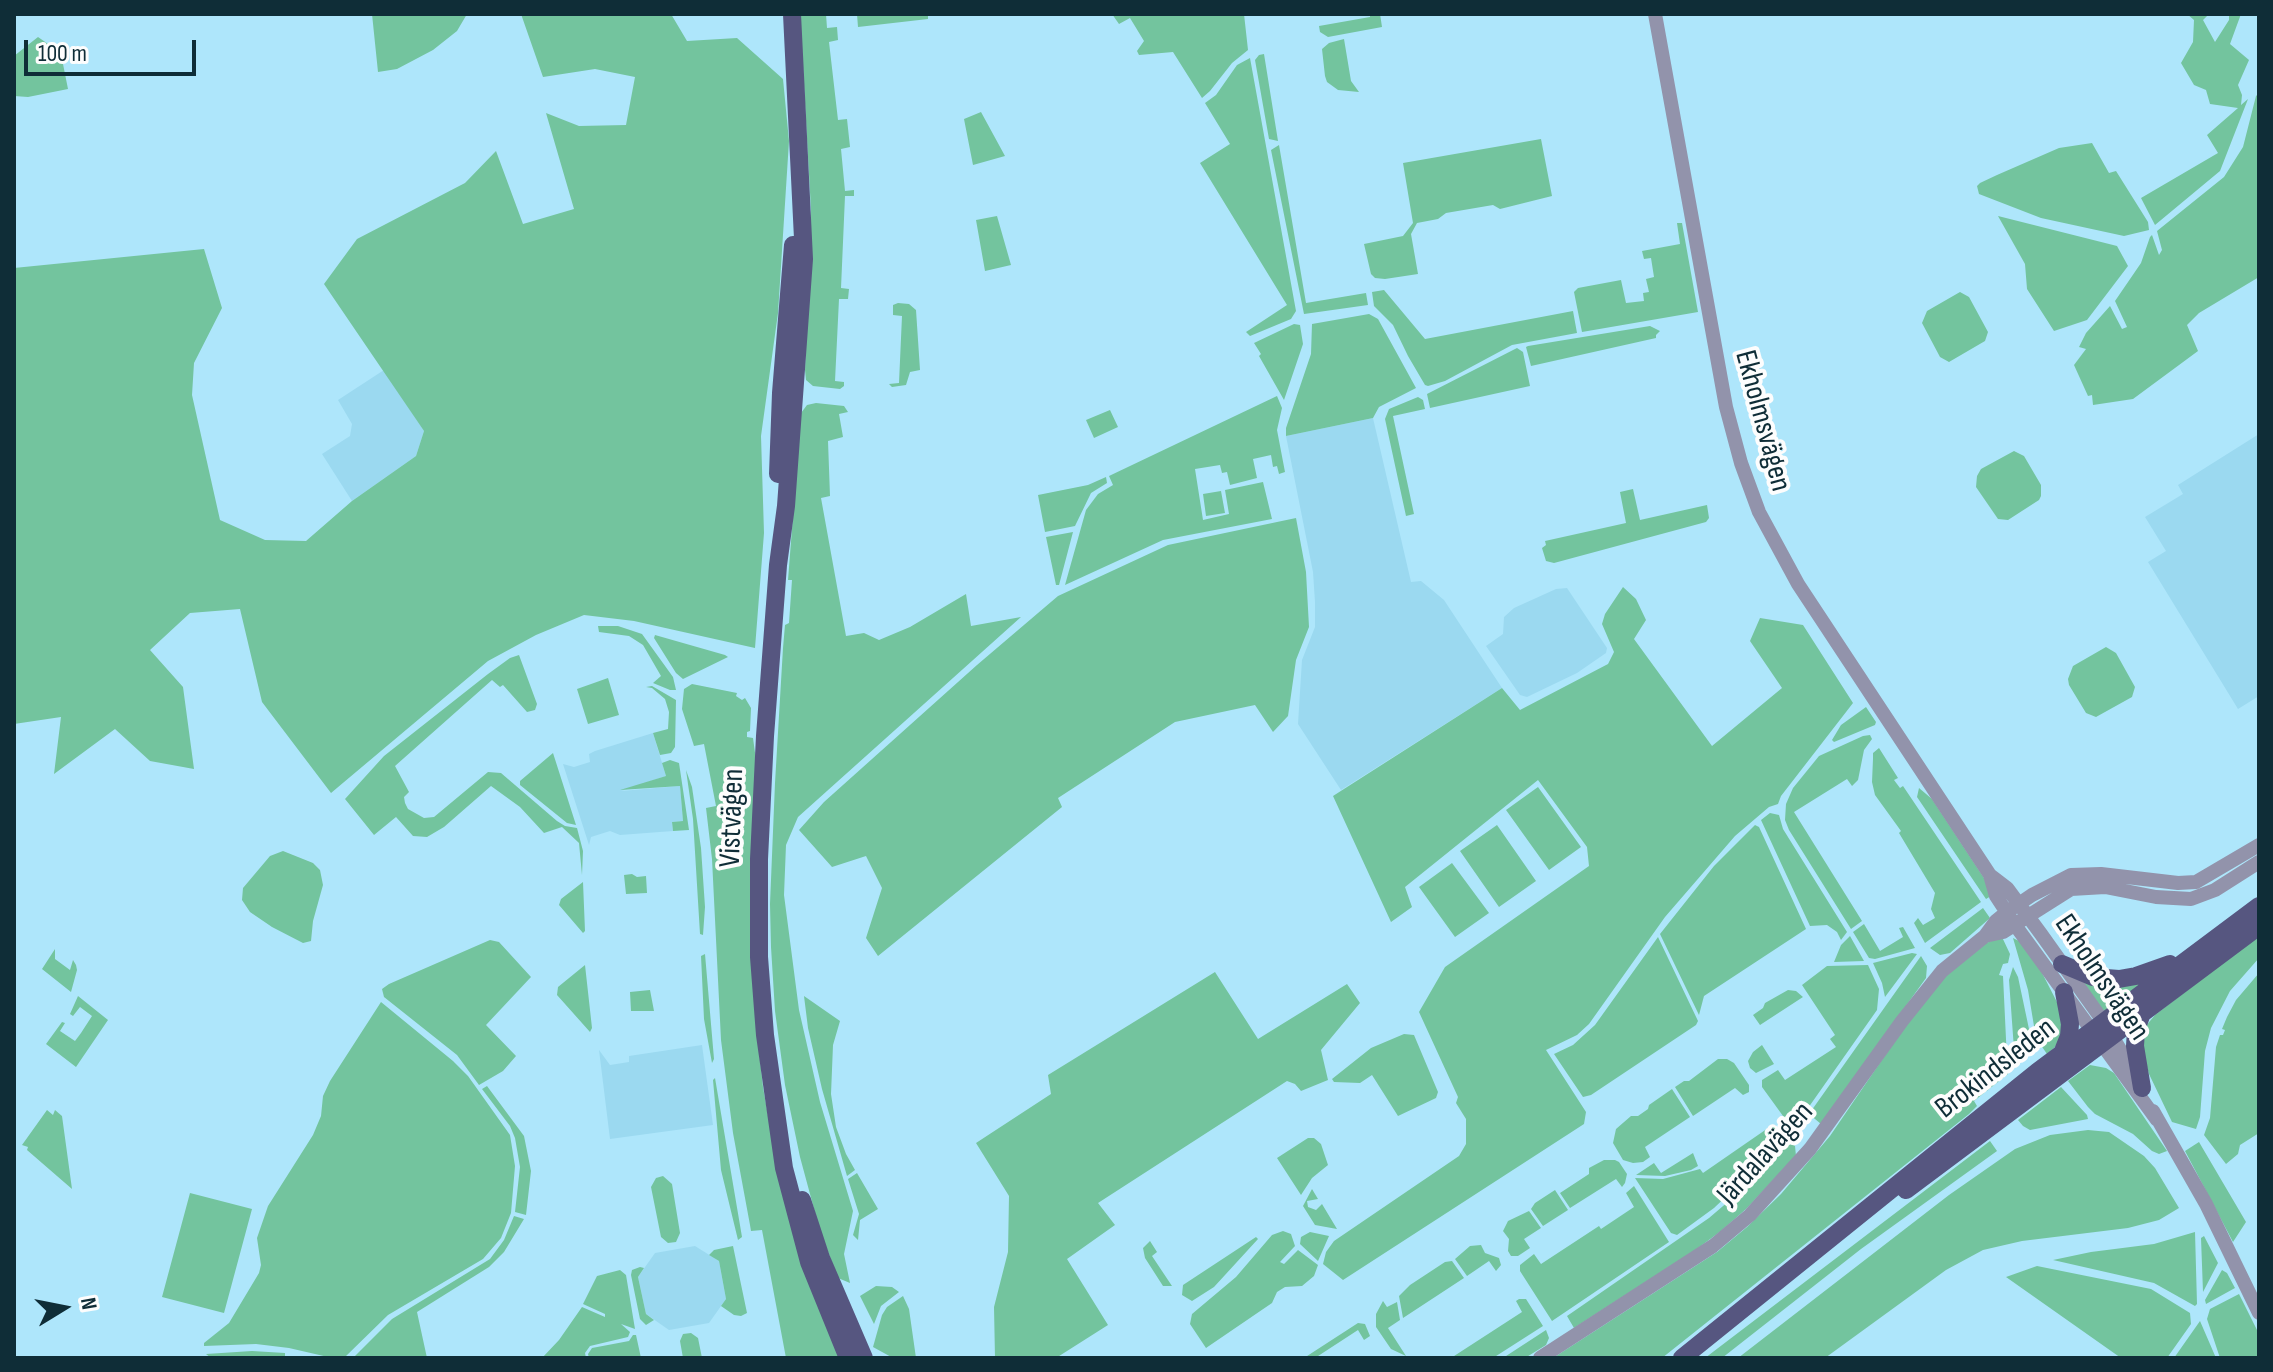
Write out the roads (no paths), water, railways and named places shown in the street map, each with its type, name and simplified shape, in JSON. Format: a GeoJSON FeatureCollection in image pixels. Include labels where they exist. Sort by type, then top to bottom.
{"type":"FeatureCollection","features":[{"type":"Feature","properties":{"kind":"main road","name":"Vistvägen"},"geometry":{"type":"LineString","coordinates":[[783,14],[797,96]]}},
{"type":"Feature","properties":{"kind":"main road","name":"Vistvägen"},"geometry":{"type":"LineString","coordinates":[[792,14],[801,173],[778,442],[778,565],[762,784],[758,913],[762,996],[784,1168],[809,1262],[848,1358]]}},
{"type":"Feature","properties":{"kind":"main road","name":"Brokindsleden"},"geometry":{"type":"LineString","coordinates":[[1682,1358],[2102,1033],[2188,957],[2259,906]]}},
{"type":"Feature","properties":{"kind":"main road","name":"Brokindsleden"},"geometry":{"type":"LineString","coordinates":[[1775,1286],[2062,1052],[2141,1016],[2259,926]]}},
{"type":"Feature","properties":{"kind":"main road"},"geometry":{"type":"LineString","coordinates":[[2062,964],[2093,977],[2119,979],[2152,971],[2188,957]]}},
{"type":"Feature","properties":{"kind":"main road"},"geometry":{"type":"LineString","coordinates":[[2062,1052],[2070,1024],[2064,992]]}},
{"type":"Feature","properties":{"kind":"main road"},"geometry":{"type":"LineString","coordinates":[[2141,1016],[2135,1046],[2142,1088]]}},
{"type":"Feature","properties":{"kind":"main road","name":"Vistvägen"},"geometry":{"type":"LineString","coordinates":[[770,1073],[809,1222],[838,1301],[864,1358]]}},
{"type":"Feature","properties":{"kind":"street","name":"Ekholmsvägen"},"geometry":{"type":"LineString","coordinates":[[1655,14],[1726,407],[1750,487],[1773,541],[1798,584],[1990,875],[2007,888],[2017,914],[2064,992],[2102,1033],[2142,1088],[2157,1120]]}},
{"type":"Feature","properties":{"kind":"street","name":"Järdalavägen"},"geometry":{"type":"LineString","coordinates":[[1540,1358],[1713,1246],[1750,1215],[1810,1149],[1942,971],[1985,936],[2003,932],[2017,914],[2060,879],[2082,873],[2178,883],[2196,882],[2259,845]]}},
{"type":"Feature","properties":{"kind":"street","name":"Järdalavägen"},"geometry":{"type":"LineString","coordinates":[[2017,914],[2080,887],[2105,887],[2173,899],[2200,897],[2259,862]]}},
{"type":"Feature","properties":{"kind":"street","name":"Ekholmsvägen"},"geometry":{"type":"LineString","coordinates":[[2017,914],[2062,964],[2157,1120],[2206,1204],[2259,1313]]}}]}
